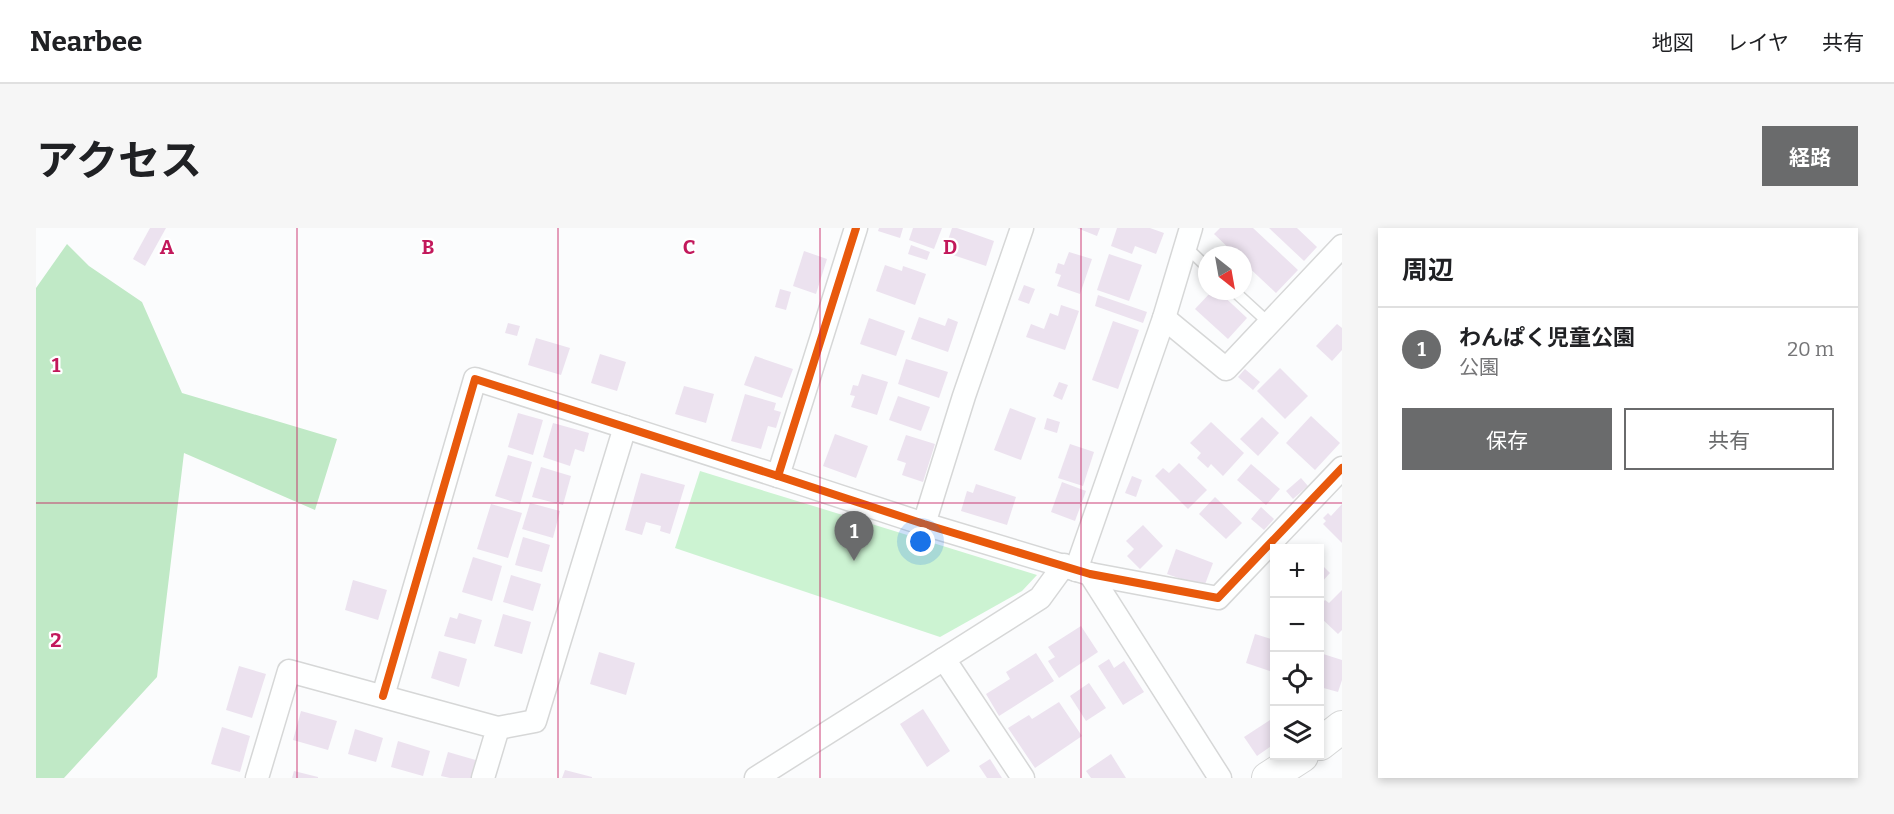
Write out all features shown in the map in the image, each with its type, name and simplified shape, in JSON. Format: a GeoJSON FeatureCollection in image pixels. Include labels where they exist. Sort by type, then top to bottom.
{"type":"FeatureCollection","features":[{"type":"Feature","properties":{"kind":"main road"},"geometry":{"type":"LineString","coordinates":[[1324,741],[1342,727]]}},
{"type":"Feature","properties":{"kind":"main road"},"geometry":{"type":"LineString","coordinates":[[1268,778],[1296,760]]}},
{"type":"Feature","properties":{"kind":"street"},"geometry":{"type":"LineString","coordinates":[[778,476],[856,228]]}},
{"type":"Feature","properties":{"kind":"street"},"geometry":{"type":"LineString","coordinates":[[924,524],[964,396],[1022,228]]}},
{"type":"Feature","properties":{"kind":"street"},"geometry":{"type":"LineString","coordinates":[[756,778],[1040,598],[1077,570],[1164,318],[1188,237]]}},
{"type":"Feature","properties":{"kind":"street"},"geometry":{"type":"LineString","coordinates":[[1164,318],[1226,369],[1342,246]]}},
{"type":"Feature","properties":{"kind":"street"},"geometry":{"type":"LineString","coordinates":[[382,696],[475,379],[924,524],[1077,570],[1218,598],[1342,468]]}},
{"type":"Feature","properties":{"kind":"street"},"geometry":{"type":"LineString","coordinates":[[257,778],[289,671],[498,728],[535,721],[625,427]]}},
{"type":"Feature","properties":{"kind":"street"},"geometry":{"type":"LineString","coordinates":[[1077,570],[1220,778]]}},
{"type":"Feature","properties":{"kind":"street"},"geometry":{"type":"LineString","coordinates":[[944,659],[1023,778]]}},
{"type":"Feature","properties":{"kind":"street"},"geometry":{"type":"LineString","coordinates":[[483,778],[498,728]]}},
{"type":"Feature","properties":{"kind":"lane"},"geometry":{"type":"LineString","coordinates":[[1188,237],[1198,253]]}},
{"type":"Feature","properties":{"kind":"lane"},"geometry":{"type":"LineString","coordinates":[[1243,300],[1269,323]]}},
{"type":"Feature","properties":{"kind":"green space"},"geometry":{"type":"Polygon","coordinates":[[[67,244],[89,266],[142,302],[182,393],[337,439],[315,510],[184,453],[157,677],[64,778],[36,778],[36,288],[67,244]]]}},
{"type":"Feature","properties":{"kind":"green space"},"geometry":{"type":"Polygon","coordinates":[[[700,471],[1037,575],[1022,591],[940,637],[675,548],[700,471]]]}},
{"type":"Feature","properties":{"kind":"building"},"geometry":{"type":"Polygon","coordinates":[[[150,228],[166,228],[145,266],[133,259],[150,228]]]}},
{"type":"Feature","properties":{"kind":"building"},"geometry":{"type":"Polygon","coordinates":[[[879,228],[903,228],[900,238],[878,231],[879,228]]]}},
{"type":"Feature","properties":{"kind":"building"},"geometry":{"type":"Polygon","coordinates":[[[913,228],[942,228],[934,249],[909,240],[913,228]]]}},
{"type":"Feature","properties":{"kind":"building"},"geometry":{"type":"Polygon","coordinates":[[[952,228],[994,241],[986,266],[944,252],[952,228]]]}},
{"type":"Feature","properties":{"kind":"building"},"geometry":{"type":"Polygon","coordinates":[[[1077,228],[1100,228],[1097,236],[1077,228]]]}},
{"type":"Feature","properties":{"kind":"building"},"geometry":{"type":"Polygon","coordinates":[[[1117,228],[1150,228],[1164,233],[1156,254],[1135,246],[1132,254],[1111,246],[1117,228]]]}},
{"type":"Feature","properties":{"kind":"building"},"geometry":{"type":"Polygon","coordinates":[[[1220,228],[1253,228],[1298,270],[1276,293],[1252,270],[1252,246],[1227,246],[1214,234],[1220,228]]]}},
{"type":"Feature","properties":{"kind":"building"},"geometry":{"type":"Polygon","coordinates":[[[1269,228],[1297,228],[1317,247],[1304,261],[1269,228]]]}},
{"type":"Feature","properties":{"kind":"building"},"geometry":{"type":"Polygon","coordinates":[[[911,245],[930,252],[927,260],[908,254],[911,245]]]}},
{"type":"Feature","properties":{"kind":"building"},"geometry":{"type":"Polygon","coordinates":[[[804,251],[827,259],[816,294],[793,286],[804,251]]]}},
{"type":"Feature","properties":{"kind":"building"},"geometry":{"type":"Polygon","coordinates":[[[1069,252],[1092,259],[1080,294],[1057,286],[1061,275],[1055,273],[1058,263],[1064,265],[1069,252]]]}},
{"type":"Feature","properties":{"kind":"building"},"geometry":{"type":"Polygon","coordinates":[[[1109,254],[1142,265],[1129,301],[1097,290],[1109,254]]]}},
{"type":"Feature","properties":{"kind":"building"},"geometry":{"type":"Polygon","coordinates":[[[885,265],[902,271],[903,266],[926,274],[915,305],[876,291],[885,265]]]}},
{"type":"Feature","properties":{"kind":"building"},"geometry":{"type":"Polygon","coordinates":[[[1024,285],[1035,289],[1029,304],[1018,300],[1024,285]]]}},
{"type":"Feature","properties":{"kind":"building"},"geometry":{"type":"Polygon","coordinates":[[[780,289],[791,292],[786,310],[775,307],[780,289]]]}},
{"type":"Feature","properties":{"kind":"building"},"geometry":{"type":"Polygon","coordinates":[[[1098,295],[1147,312],[1143,323],[1095,306],[1098,295]]]}},
{"type":"Feature","properties":{"kind":"building"},"geometry":{"type":"Polygon","coordinates":[[[1204,300],[1228,300],[1247,318],[1228,339],[1195,309],[1204,300]]]}},
{"type":"Feature","properties":{"kind":"building"},"geometry":{"type":"Polygon","coordinates":[[[1061,305],[1079,311],[1065,350],[1026,337],[1031,324],[1044,329],[1050,313],[1058,316],[1061,305]]]}},
{"type":"Feature","properties":{"kind":"building"},"geometry":{"type":"Polygon","coordinates":[[[919,317],[945,326],[948,318],[958,322],[948,352],[911,339],[919,317]]]}},
{"type":"Feature","properties":{"kind":"building"},"geometry":{"type":"Polygon","coordinates":[[[869,318],[905,331],[896,356],[860,344],[869,318]]]}},
{"type":"Feature","properties":{"kind":"building"},"geometry":{"type":"Polygon","coordinates":[[[1113,321],[1139,330],[1118,389],[1092,380],[1113,321]]]}},
{"type":"Feature","properties":{"kind":"building"},"geometry":{"type":"Polygon","coordinates":[[[508,323],[520,326],[517,336],[505,333],[508,323]]]}},
{"type":"Feature","properties":{"kind":"building"},"geometry":{"type":"Polygon","coordinates":[[[1337,324],[1342,328],[1342,350],[1332,361],[1316,346],[1337,324]]]}},
{"type":"Feature","properties":{"kind":"building"},"geometry":{"type":"Polygon","coordinates":[[[536,338],[570,348],[561,375],[528,365],[536,338]]]}},
{"type":"Feature","properties":{"kind":"building"},"geometry":{"type":"Polygon","coordinates":[[[600,354],[626,362],[617,391],[591,383],[600,354]]]}},
{"type":"Feature","properties":{"kind":"building"},"geometry":{"type":"Polygon","coordinates":[[[755,356],[793,369],[782,398],[744,385],[755,356]]]}},
{"type":"Feature","properties":{"kind":"building"},"geometry":{"type":"Polygon","coordinates":[[[906,359],[948,372],[939,398],[898,384],[906,359]]]}},
{"type":"Feature","properties":{"kind":"building"},"geometry":{"type":"Polygon","coordinates":[[[1280,368],[1308,396],[1285,419],[1257,391],[1280,368]]]}},
{"type":"Feature","properties":{"kind":"building"},"geometry":{"type":"Polygon","coordinates":[[[1245,369],[1260,382],[1253,390],[1238,377],[1245,369]]]}},
{"type":"Feature","properties":{"kind":"building"},"geometry":{"type":"Polygon","coordinates":[[[862,374],[888,382],[877,415],[851,407],[855,396],[850,395],[853,385],[858,386],[862,374]]]}},
{"type":"Feature","properties":{"kind":"building"},"geometry":{"type":"Polygon","coordinates":[[[1059,382],[1068,385],[1062,400],[1053,396],[1059,382]]]}},
{"type":"Feature","properties":{"kind":"building"},"geometry":{"type":"Polygon","coordinates":[[[684,386],[714,394],[706,423],[675,414],[684,386]]]}},
{"type":"Feature","properties":{"kind":"building"},"geometry":{"type":"Polygon","coordinates":[[[745,394],[776,403],[774,410],[781,412],[776,428],[768,426],[761,449],[731,441],[745,394]]]}},
{"type":"Feature","properties":{"kind":"building"},"geometry":{"type":"Polygon","coordinates":[[[898,396],[930,407],[921,431],[889,420],[898,396]]]}},
{"type":"Feature","properties":{"kind":"building"},"geometry":{"type":"Polygon","coordinates":[[[1010,408],[1036,418],[1021,460],[994,450],[1010,408]]]}},
{"type":"Feature","properties":{"kind":"building"},"geometry":{"type":"Polygon","coordinates":[[[518,413],[543,420],[533,455],[508,447],[518,413]]]}},
{"type":"Feature","properties":{"kind":"building"},"geometry":{"type":"Polygon","coordinates":[[[1311,416],[1340,443],[1315,470],[1286,443],[1311,416]]]}},
{"type":"Feature","properties":{"kind":"building"},"geometry":{"type":"Polygon","coordinates":[[[1262,417],[1279,433],[1258,456],[1240,439],[1262,417]]]}},
{"type":"Feature","properties":{"kind":"building"},"geometry":{"type":"Polygon","coordinates":[[[1047,418],[1060,422],[1057,433],[1044,429],[1047,418]]]}},
{"type":"Feature","properties":{"kind":"building"},"geometry":{"type":"Polygon","coordinates":[[[1211,422],[1244,453],[1223,476],[1211,464],[1208,468],[1197,458],[1201,453],[1190,443],[1211,422]]]}},
{"type":"Feature","properties":{"kind":"building"},"geometry":{"type":"Polygon","coordinates":[[[553,423],[589,433],[584,452],[575,449],[570,466],[543,457],[553,423]]]}},
{"type":"Feature","properties":{"kind":"building"},"geometry":{"type":"Polygon","coordinates":[[[835,434],[868,446],[856,478],[823,466],[835,434]]]}},
{"type":"Feature","properties":{"kind":"building"},"geometry":{"type":"Polygon","coordinates":[[[906,435],[935,444],[923,482],[902,475],[906,463],[897,460],[906,435]]]}},
{"type":"Feature","properties":{"kind":"building"},"geometry":{"type":"Polygon","coordinates":[[[1070,444],[1094,452],[1083,486],[1058,478],[1070,444]]]}},
{"type":"Feature","properties":{"kind":"building"},"geometry":{"type":"Polygon","coordinates":[[[508,455],[532,462],[520,504],[495,496],[508,455]]]}},
{"type":"Feature","properties":{"kind":"building"},"geometry":{"type":"Polygon","coordinates":[[[1179,463],[1207,490],[1188,509],[1155,476],[1163,468],[1169,473],[1179,463]]]}},
{"type":"Feature","properties":{"kind":"building"},"geometry":{"type":"Polygon","coordinates":[[[1251,464],[1280,489],[1266,505],[1237,480],[1251,464]]]}},
{"type":"Feature","properties":{"kind":"building"},"geometry":{"type":"Polygon","coordinates":[[[541,467],[571,476],[563,505],[532,497],[541,467]]]}},
{"type":"Feature","properties":{"kind":"building"},"geometry":{"type":"Polygon","coordinates":[[[641,473],[685,485],[670,534],[660,531],[661,526],[646,522],[642,535],[625,530],[641,473]]]}},
{"type":"Feature","properties":{"kind":"building"},"geometry":{"type":"Polygon","coordinates":[[[1132,476],[1142,480],[1136,497],[1125,493],[1132,476]]]}},
{"type":"Feature","properties":{"kind":"building"},"geometry":{"type":"Polygon","coordinates":[[[1301,478],[1308,486],[1293,499],[1286,491],[1301,478]]]}},
{"type":"Feature","properties":{"kind":"building"},"geometry":{"type":"Polygon","coordinates":[[[1062,482],[1086,491],[1075,521],[1051,512],[1062,482]]]}},
{"type":"Feature","properties":{"kind":"building"},"geometry":{"type":"Polygon","coordinates":[[[976,484],[1016,497],[1007,525],[961,511],[967,491],[973,493],[976,484]]]}},
{"type":"Feature","properties":{"kind":"building"},"geometry":{"type":"Polygon","coordinates":[[[1215,497],[1242,523],[1226,539],[1199,514],[1215,497]]]}},
{"type":"Feature","properties":{"kind":"building"},"geometry":{"type":"Polygon","coordinates":[[[530,503],[560,511],[553,538],[522,529],[530,503]]]}},
{"type":"Feature","properties":{"kind":"building"},"geometry":{"type":"Polygon","coordinates":[[[491,504],[522,513],[508,558],[477,549],[491,504]]]}},
{"type":"Feature","properties":{"kind":"building"},"geometry":{"type":"Polygon","coordinates":[[[1342,504],[1342,543],[1323,524],[1326,521],[1323,518],[1328,513],[1331,516],[1342,504]]]}},
{"type":"Feature","properties":{"kind":"building"},"geometry":{"type":"Polygon","coordinates":[[[1261,507],[1274,519],[1264,530],[1251,519],[1261,507]]]}},
{"type":"Feature","properties":{"kind":"building"},"geometry":{"type":"Polygon","coordinates":[[[1143,525],[1163,546],[1140,569],[1127,556],[1134,549],[1126,541],[1143,525]]]}},
{"type":"Feature","properties":{"kind":"building"},"geometry":{"type":"Polygon","coordinates":[[[523,537],[550,545],[542,572],[515,565],[523,537]]]}},
{"type":"Feature","properties":{"kind":"building"},"geometry":{"type":"Polygon","coordinates":[[[1176,549],[1213,563],[1204,587],[1167,574],[1176,549]]]}},
{"type":"Feature","properties":{"kind":"building"},"geometry":{"type":"Polygon","coordinates":[[[473,557],[502,566],[492,601],[462,592],[473,557]]]}},
{"type":"Feature","properties":{"kind":"building"},"geometry":{"type":"Polygon","coordinates":[[[1324,567],[1330,573],[1324,580],[1324,567]]]}},
{"type":"Feature","properties":{"kind":"building"},"geometry":{"type":"Polygon","coordinates":[[[511,575],[541,584],[533,611],[503,602],[511,575]]]}},
{"type":"Feature","properties":{"kind":"building"},"geometry":{"type":"Polygon","coordinates":[[[353,580],[387,590],[378,620],[345,610],[353,580]]]}},
{"type":"Feature","properties":{"kind":"building"},"geometry":{"type":"Polygon","coordinates":[[[1342,590],[1342,630],[1338,634],[1324,621],[1324,601],[1329,603],[1342,590]]]}},
{"type":"Feature","properties":{"kind":"building"},"geometry":{"type":"Polygon","coordinates":[[[459,613],[482,620],[475,644],[444,636],[450,617],[457,619],[459,613]]]}},
{"type":"Feature","properties":{"kind":"building"},"geometry":{"type":"Polygon","coordinates":[[[503,614],[531,622],[522,654],[494,646],[503,614]]]}},
{"type":"Feature","properties":{"kind":"building"},"geometry":{"type":"Polygon","coordinates":[[[1081,626],[1098,652],[1059,678],[1048,661],[1055,657],[1048,647],[1081,626]]]}},
{"type":"Feature","properties":{"kind":"building"},"geometry":{"type":"Polygon","coordinates":[[[1255,634],[1270,639],[1270,671],[1246,663],[1255,634]]]}},
{"type":"Feature","properties":{"kind":"building"},"geometry":{"type":"Polygon","coordinates":[[[439,651],[467,659],[459,687],[431,678],[439,651]]]}},
{"type":"Feature","properties":{"kind":"building"},"geometry":{"type":"Polygon","coordinates":[[[599,652],[635,663],[626,695],[590,684],[599,652]]]}},
{"type":"Feature","properties":{"kind":"building"},"geometry":{"type":"Polygon","coordinates":[[[1036,653],[1054,681],[999,716],[986,694],[1010,679],[1006,672],[1036,653]]]}},
{"type":"Feature","properties":{"kind":"building"},"geometry":{"type":"Polygon","coordinates":[[[1324,654],[1342,660],[1342,680],[1338,692],[1324,688],[1324,654]]]}},
{"type":"Feature","properties":{"kind":"building"},"geometry":{"type":"Polygon","coordinates":[[[1109,659],[1114,668],[1124,661],[1144,692],[1123,705],[1098,666],[1109,659]]]}},
{"type":"Feature","properties":{"kind":"building"},"geometry":{"type":"Polygon","coordinates":[[[239,666],[266,674],[252,718],[226,710],[239,666]]]}},
{"type":"Feature","properties":{"kind":"building"},"geometry":{"type":"Polygon","coordinates":[[[1089,683],[1106,708],[1086,721],[1070,696],[1089,683]]]}},
{"type":"Feature","properties":{"kind":"building"},"geometry":{"type":"Polygon","coordinates":[[[1059,702],[1082,736],[1035,768],[1008,728],[1029,715],[1032,719],[1059,702]]]}},
{"type":"Feature","properties":{"kind":"building"},"geometry":{"type":"Polygon","coordinates":[[[923,709],[950,751],[927,767],[900,724],[923,709]]]}},
{"type":"Feature","properties":{"kind":"building"},"geometry":{"type":"Polygon","coordinates":[[[301,711],[337,721],[328,750],[293,740],[301,711]]]}},
{"type":"Feature","properties":{"kind":"building"},"geometry":{"type":"Polygon","coordinates":[[[1270,720],[1270,747],[1257,756],[1244,737],[1270,720]]]}},
{"type":"Feature","properties":{"kind":"building"},"geometry":{"type":"Polygon","coordinates":[[[222,727],[250,736],[240,772],[211,764],[222,727]]]}},
{"type":"Feature","properties":{"kind":"building"},"geometry":{"type":"Polygon","coordinates":[[[355,729],[383,738],[376,762],[348,754],[355,729]]]}},
{"type":"Feature","properties":{"kind":"building"},"geometry":{"type":"Polygon","coordinates":[[[398,741],[430,751],[423,776],[391,767],[398,741]]]}},
{"type":"Feature","properties":{"kind":"building"},"geometry":{"type":"Polygon","coordinates":[[[448,752],[479,761],[474,778],[441,776],[448,752]]]}},
{"type":"Feature","properties":{"kind":"building"},"geometry":{"type":"Polygon","coordinates":[[[1111,754],[1126,778],[1091,778],[1086,771],[1111,754]]]}},
{"type":"Feature","properties":{"kind":"building"},"geometry":{"type":"Polygon","coordinates":[[[990,759],[1002,778],[987,778],[979,766],[990,759]]]}},
{"type":"Feature","properties":{"kind":"building"},"geometry":{"type":"Polygon","coordinates":[[[565,770],[592,777],[592,778],[562,778],[565,770]]]}},
{"type":"Feature","properties":{"kind":"building"},"geometry":{"type":"Polygon","coordinates":[[[294,771],[318,777],[318,778],[292,778],[294,771]]]}},
{"type":"Feature","properties":{"kind":"cycle path"},"geometry":{"type":"LineString","coordinates":[[856,228],[778,476],[924,524],[1090,574],[1218,598],[1342,468]]}},
{"type":"Feature","properties":{"kind":"cycle path"},"geometry":{"type":"LineString","coordinates":[[383,696],[475,379],[778,476]]}},
{"type":"Feature","properties":{"kind":"place","name":"わんぱく児童公園"},"geometry":{"type":"Point","coordinates":[854,561]}}]}
